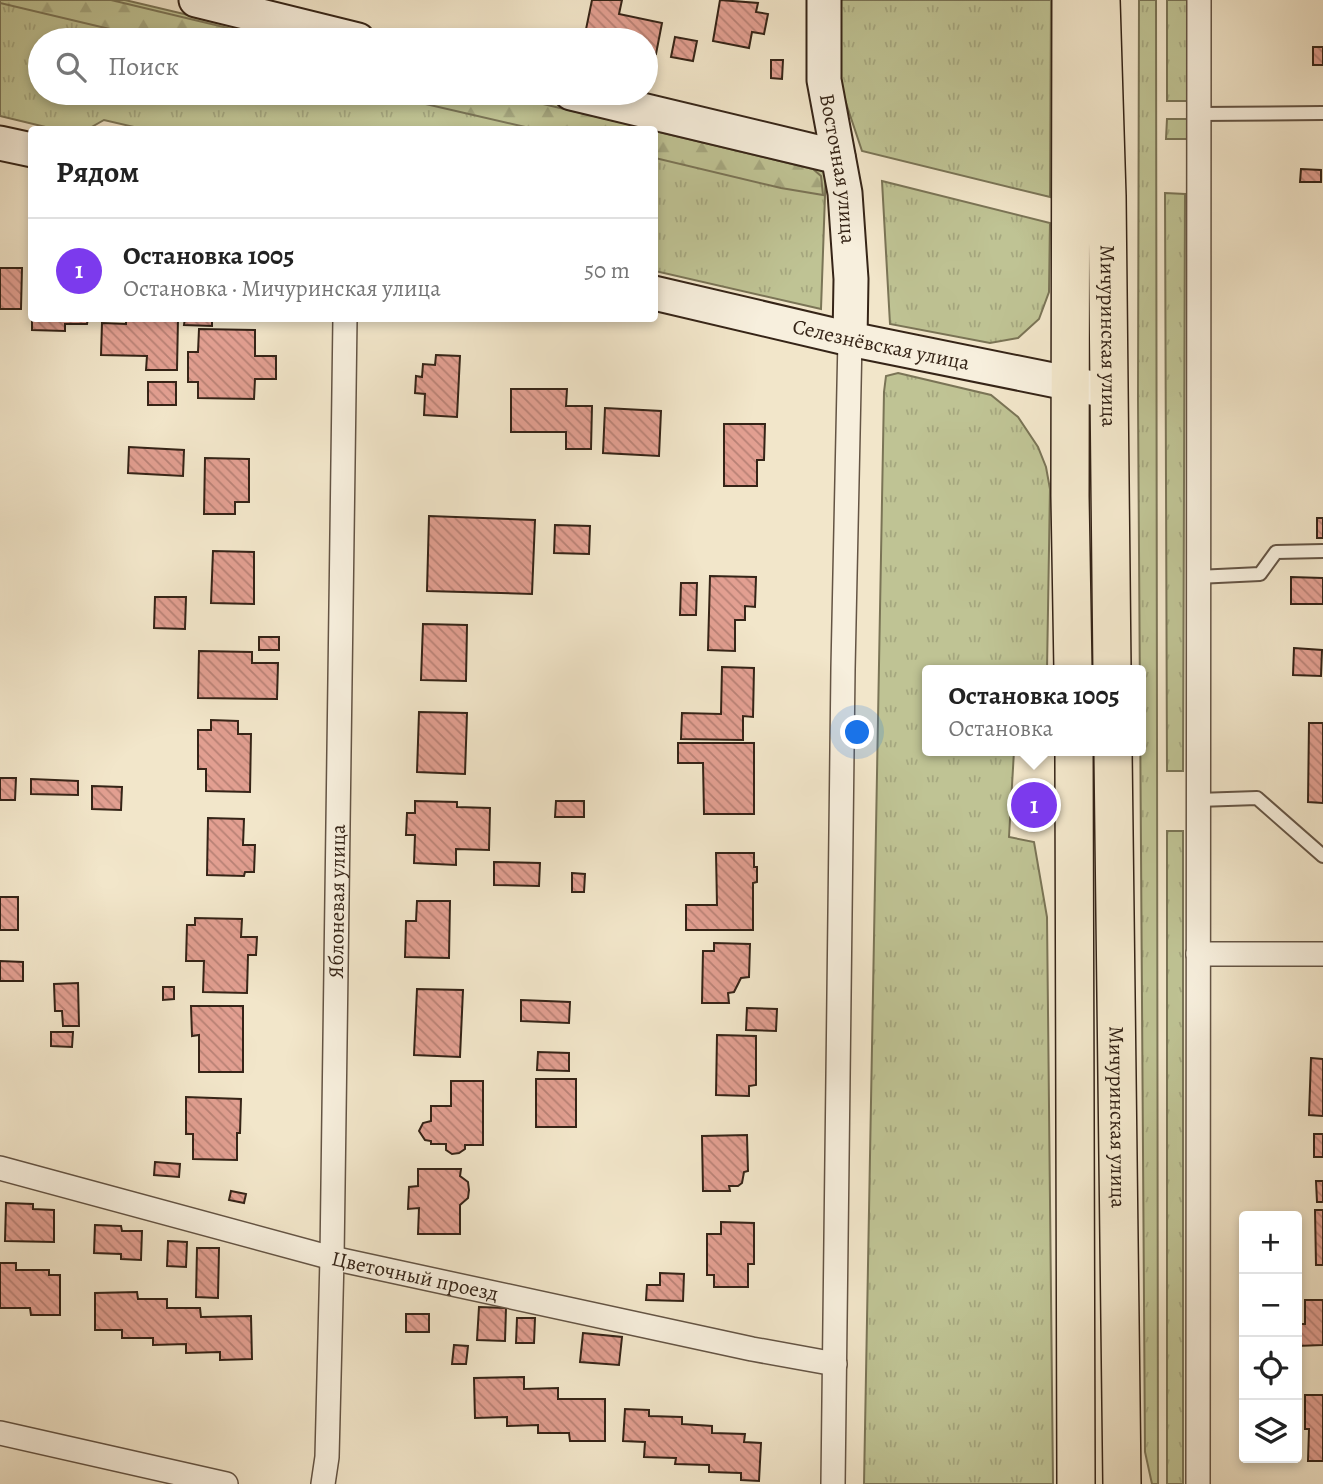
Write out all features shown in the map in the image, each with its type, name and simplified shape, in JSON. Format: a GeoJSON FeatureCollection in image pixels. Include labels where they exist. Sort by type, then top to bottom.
{"type":"FeatureCollection","features":[{"type":"Feature","properties":{"kind":"main road","name":"Мичуринская улица"},"geometry":{"type":"LineString","coordinates":[[1071,0],[1070,496],[1073,665]]}},
{"type":"Feature","properties":{"kind":"main road","name":"Мичуринская улица"},"geometry":{"type":"LineString","coordinates":[[1101,0],[1107,196],[1112,665]]}},
{"type":"Feature","properties":{"kind":"main road","name":"Мичуринская улица"},"geometry":{"type":"LineString","coordinates":[[1074,756],[1076,1484]]}},
{"type":"Feature","properties":{"kind":"main road","name":"Мичуринская улица"},"geometry":{"type":"LineString","coordinates":[[1113,756],[1122,1484]]}},
{"type":"Feature","properties":{"kind":"street"},"geometry":{"type":"LineString","coordinates":[[195,0],[309,28]]}},
{"type":"Feature","properties":{"kind":"street","name":"Восточная улица"},"geometry":{"type":"LineString","coordinates":[[824,0],[824,80],[845,193],[851,279],[850,339]]}},
{"type":"Feature","properties":{"kind":"street"},"geometry":{"type":"LineString","coordinates":[[1198,1484],[1199,0]]}},
{"type":"Feature","properties":{"kind":"street"},"geometry":{"type":"LineString","coordinates":[[621,105],[838,157]]}},
{"type":"Feature","properties":{"kind":"street"},"geometry":{"type":"LineString","coordinates":[[0,143],[28,149]]}},
{"type":"Feature","properties":{"kind":"street","name":"Селезнёвская улица"},"geometry":{"type":"LineString","coordinates":[[658,294],[850,339],[1109,391]]}},
{"type":"Feature","properties":{"kind":"street","name":"Яблоневая улица"},"geometry":{"type":"LineString","coordinates":[[323,1484],[327,1457],[332,1258],[345,322]]}},
{"type":"Feature","properties":{"kind":"street"},"geometry":{"type":"LineString","coordinates":[[833,1484],[843,669],[850,339]]}},
{"type":"Feature","properties":{"kind":"street"},"geometry":{"type":"LineString","coordinates":[[1198,954],[1323,954]]}},
{"type":"Feature","properties":{"kind":"street","name":"Цветочный проезд"},"geometry":{"type":"LineString","coordinates":[[0,1168],[332,1258],[752,1349],[835,1364]]}},
{"type":"Feature","properties":{"kind":"street"},"geometry":{"type":"LineString","coordinates":[[0,1433],[226,1484]]}},
{"type":"Feature","properties":{"kind":"lane"},"geometry":{"type":"LineString","coordinates":[[1199,114],[1323,113]]}},
{"type":"Feature","properties":{"kind":"lane"},"geometry":{"type":"LineString","coordinates":[[1197,577],[1260,574],[1276,552],[1323,551]]}},
{"type":"Feature","properties":{"kind":"lane"},"geometry":{"type":"LineString","coordinates":[[1198,800],[1257,797],[1323,856]]}},
{"type":"Feature","properties":{"kind":"green space"},"geometry":{"type":"Polygon","coordinates":[[[0,0],[125,0],[243,28],[28,28],[28,105],[565,105],[654,126],[130,126],[104,120],[93,126],[41,126],[0,116],[0,0]]]}},
{"type":"Feature","properties":{"kind":"green space"},"geometry":{"type":"Polygon","coordinates":[[[0,0],[111,0],[228,28],[105,28],[0,3],[0,0]]]}},
{"type":"Feature","properties":{"kind":"green space"},"geometry":{"type":"Polygon","coordinates":[[[839,0],[1051,0],[1050,197],[862,151],[838,79],[839,0]]]}},
{"type":"Feature","properties":{"kind":"green space"},"geometry":{"type":"Polygon","coordinates":[[[1139,0],[1156,0],[1158,1484],[1152,1484],[1145,1452],[1140,756],[1146,756],[1146,665],[1140,665],[1139,0]]]}},
{"type":"Feature","properties":{"kind":"green space"},"geometry":{"type":"Polygon","coordinates":[[[1167,0],[1188,0],[1188,101],[1167,101],[1167,0]]]}},
{"type":"Feature","properties":{"kind":"green space"},"geometry":{"type":"Polygon","coordinates":[[[430,105],[547,105],[636,126],[521,126],[430,105]]]}},
{"type":"Feature","properties":{"kind":"green space"},"geometry":{"type":"Polygon","coordinates":[[[1167,119],[1187,119],[1187,139],[1166,139],[1167,119]]]}},
{"type":"Feature","properties":{"kind":"green space"},"geometry":{"type":"Polygon","coordinates":[[[658,127],[826,167],[821,309],[658,272],[658,127]]]}},
{"type":"Feature","properties":{"kind":"green space"},"geometry":{"type":"Polygon","coordinates":[[[658,132],[813,169],[821,176],[823,195],[781,188],[658,159],[658,132]]]}},
{"type":"Feature","properties":{"kind":"green space"},"geometry":{"type":"Polygon","coordinates":[[[882,181],[1050,223],[1049,292],[1039,319],[1018,338],[990,343],[890,324],[882,181]]]}},
{"type":"Feature","properties":{"kind":"green space"},"geometry":{"type":"Polygon","coordinates":[[[1165,193],[1185,194],[1183,771],[1167,771],[1165,193]]]}},
{"type":"Feature","properties":{"kind":"green space"},"geometry":{"type":"Polygon","coordinates":[[[898,373],[991,395],[1018,417],[1038,447],[1046,467],[1050,489],[1047,665],[922,665],[922,756],[1014,756],[1009,837],[1034,842],[1047,917],[1053,1484],[864,1484],[886,376],[898,373]]]}},
{"type":"Feature","properties":{"kind":"green space"},"geometry":{"type":"Polygon","coordinates":[[[1167,831],[1183,831],[1183,1484],[1167,1484],[1167,831]]]}},
{"type":"Feature","properties":{"kind":"building"},"geometry":{"type":"Polygon","coordinates":[[[592,0],[622,0],[619,14],[662,23],[658,44],[658,28],[586,28],[592,0]]]}},
{"type":"Feature","properties":{"kind":"building"},"geometry":{"type":"Polygon","coordinates":[[[720,0],[758,3],[756,12],[768,14],[764,34],[752,32],[749,48],[713,41],[720,0]]]}},
{"type":"Feature","properties":{"kind":"building"},"geometry":{"type":"Polygon","coordinates":[[[675,37],[697,41],[693,61],[671,57],[675,37]]]}},
{"type":"Feature","properties":{"kind":"building"},"geometry":{"type":"Polygon","coordinates":[[[1313,47],[1323,47],[1323,65],[1313,65],[1313,47]]]}},
{"type":"Feature","properties":{"kind":"building"},"geometry":{"type":"Polygon","coordinates":[[[771,60],[783,60],[782,79],[771,78],[771,60]]]}},
{"type":"Feature","properties":{"kind":"building"},"geometry":{"type":"Polygon","coordinates":[[[1301,169],[1321,170],[1321,182],[1300,182],[1301,169]]]}},
{"type":"Feature","properties":{"kind":"building"},"geometry":{"type":"Polygon","coordinates":[[[0,268],[22,268],[21,309],[0,309],[0,268]]]}},
{"type":"Feature","properties":{"kind":"building"},"geometry":{"type":"Polygon","coordinates":[[[32,322],[87,322],[65,324],[65,331],[32,330],[32,322]]]}},
{"type":"Feature","properties":{"kind":"building"},"geometry":{"type":"Polygon","coordinates":[[[178,322],[177,370],[146,370],[147,356],[101,355],[102,323],[178,322]]]}},
{"type":"Feature","properties":{"kind":"building"},"geometry":{"type":"Polygon","coordinates":[[[184,322],[212,322],[212,326],[184,325],[184,322]]]}},
{"type":"Feature","properties":{"kind":"building"},"geometry":{"type":"Polygon","coordinates":[[[199,329],[255,330],[255,356],[276,356],[276,379],[255,379],[254,399],[198,398],[198,382],[188,382],[188,352],[198,352],[199,329]]]}},
{"type":"Feature","properties":{"kind":"building"},"geometry":{"type":"Polygon","coordinates":[[[436,355],[460,356],[457,417],[424,415],[425,394],[415,393],[416,376],[422,377],[423,364],[435,365],[436,355]]]}},
{"type":"Feature","properties":{"kind":"building"},"geometry":{"type":"Polygon","coordinates":[[[148,382],[176,382],[176,405],[148,405],[148,382]]]}},
{"type":"Feature","properties":{"kind":"building"},"geometry":{"type":"Polygon","coordinates":[[[511,389],[567,389],[566,406],[592,406],[591,449],[566,449],[566,432],[511,432],[511,389]]]}},
{"type":"Feature","properties":{"kind":"building"},"geometry":{"type":"Polygon","coordinates":[[[605,408],[661,411],[659,456],[603,453],[605,408]]]}},
{"type":"Feature","properties":{"kind":"building"},"geometry":{"type":"Polygon","coordinates":[[[724,424],[765,424],[764,460],[757,460],[757,486],[724,486],[724,424]]]}},
{"type":"Feature","properties":{"kind":"building"},"geometry":{"type":"Polygon","coordinates":[[[129,447],[184,450],[183,476],[128,473],[129,447]]]}},
{"type":"Feature","properties":{"kind":"building"},"geometry":{"type":"Polygon","coordinates":[[[205,458],[249,459],[249,502],[235,502],[235,514],[204,514],[205,458]]]}},
{"type":"Feature","properties":{"kind":"building"},"geometry":{"type":"Polygon","coordinates":[[[429,516],[535,520],[532,594],[427,591],[429,516]]]}},
{"type":"Feature","properties":{"kind":"building"},"geometry":{"type":"Polygon","coordinates":[[[1317,518],[1323,518],[1323,538],[1317,538],[1317,518]]]}},
{"type":"Feature","properties":{"kind":"building"},"geometry":{"type":"Polygon","coordinates":[[[555,525],[590,526],[589,554],[554,553],[555,525]]]}},
{"type":"Feature","properties":{"kind":"building"},"geometry":{"type":"Polygon","coordinates":[[[213,551],[254,552],[254,604],[211,603],[213,551]]]}},
{"type":"Feature","properties":{"kind":"building"},"geometry":{"type":"Polygon","coordinates":[[[710,576],[756,577],[755,607],[745,606],[745,620],[735,620],[735,651],[708,650],[710,576]]]}},
{"type":"Feature","properties":{"kind":"building"},"geometry":{"type":"Polygon","coordinates":[[[1291,577],[1323,578],[1323,604],[1291,604],[1291,577]]]}},
{"type":"Feature","properties":{"kind":"building"},"geometry":{"type":"Polygon","coordinates":[[[681,583],[697,583],[696,615],[680,615],[681,583]]]}},
{"type":"Feature","properties":{"kind":"building"},"geometry":{"type":"Polygon","coordinates":[[[155,597],[186,597],[185,629],[154,628],[155,597]]]}},
{"type":"Feature","properties":{"kind":"building"},"geometry":{"type":"Polygon","coordinates":[[[423,624],[467,625],[466,681],[421,680],[423,624]]]}},
{"type":"Feature","properties":{"kind":"building"},"geometry":{"type":"Polygon","coordinates":[[[259,637],[279,637],[279,650],[259,650],[259,637]]]}},
{"type":"Feature","properties":{"kind":"building"},"geometry":{"type":"Polygon","coordinates":[[[1294,648],[1322,650],[1321,676],[1293,675],[1294,648]]]}},
{"type":"Feature","properties":{"kind":"building"},"geometry":{"type":"Polygon","coordinates":[[[199,651],[252,652],[252,663],[278,663],[277,699],[198,698],[199,651]]]}},
{"type":"Feature","properties":{"kind":"building"},"geometry":{"type":"Polygon","coordinates":[[[722,667],[754,668],[753,717],[743,716],[743,740],[681,739],[682,713],[721,714],[722,667]]]}},
{"type":"Feature","properties":{"kind":"building"},"geometry":{"type":"Polygon","coordinates":[[[419,712],[467,713],[465,774],[417,772],[419,712]]]}},
{"type":"Feature","properties":{"kind":"building"},"geometry":{"type":"Polygon","coordinates":[[[211,720],[238,721],[238,734],[251,734],[250,792],[206,791],[206,769],[198,769],[198,730],[211,730],[211,720]]]}},
{"type":"Feature","properties":{"kind":"building"},"geometry":{"type":"Polygon","coordinates":[[[1309,723],[1323,723],[1323,803],[1308,802],[1309,723]]]}},
{"type":"Feature","properties":{"kind":"building"},"geometry":{"type":"Polygon","coordinates":[[[678,743],[754,743],[754,814],[704,814],[703,763],[678,763],[678,743]]]}},
{"type":"Feature","properties":{"kind":"building"},"geometry":{"type":"Polygon","coordinates":[[[0,778],[16,778],[15,800],[0,800],[0,778]]]}},
{"type":"Feature","properties":{"kind":"building"},"geometry":{"type":"Polygon","coordinates":[[[31,779],[78,781],[78,795],[31,794],[31,779]]]}},
{"type":"Feature","properties":{"kind":"building"},"geometry":{"type":"Polygon","coordinates":[[[92,786],[122,787],[121,810],[92,809],[92,786]]]}},
{"type":"Feature","properties":{"kind":"building"},"geometry":{"type":"Polygon","coordinates":[[[415,801],[457,802],[457,807],[490,808],[489,850],[456,849],[456,865],[414,863],[415,835],[406,835],[407,813],[415,813],[415,801]]]}},
{"type":"Feature","properties":{"kind":"building"},"geometry":{"type":"Polygon","coordinates":[[[556,801],[584,801],[584,817],[555,817],[556,801]]]}},
{"type":"Feature","properties":{"kind":"building"},"geometry":{"type":"Polygon","coordinates":[[[208,818],[244,819],[243,845],[255,845],[254,872],[245,872],[244,876],[207,875],[208,818]]]}},
{"type":"Feature","properties":{"kind":"building"},"geometry":{"type":"Polygon","coordinates":[[[716,853],[754,853],[757,882],[753,883],[753,930],[686,930],[686,905],[717,905],[716,853]]]}},
{"type":"Feature","properties":{"kind":"building"},"geometry":{"type":"Polygon","coordinates":[[[494,862],[540,863],[539,886],[494,885],[494,862]]]}},
{"type":"Feature","properties":{"kind":"building"},"geometry":{"type":"Polygon","coordinates":[[[572,873],[585,874],[584,892],[572,892],[572,873]]]}},
{"type":"Feature","properties":{"kind":"building"},"geometry":{"type":"Polygon","coordinates":[[[0,897],[18,897],[18,930],[0,930],[0,897]]]}},
{"type":"Feature","properties":{"kind":"building"},"geometry":{"type":"Polygon","coordinates":[[[417,901],[450,901],[449,958],[405,957],[406,921],[416,921],[417,901]]]}},
{"type":"Feature","properties":{"kind":"building"},"geometry":{"type":"Polygon","coordinates":[[[195,918],[242,919],[241,937],[257,937],[256,955],[248,955],[247,993],[203,992],[204,961],[186,961],[187,925],[195,925],[195,918]]]}},
{"type":"Feature","properties":{"kind":"building"},"geometry":{"type":"Polygon","coordinates":[[[714,943],[750,944],[749,977],[741,978],[734,992],[728,993],[729,1003],[702,1003],[703,951],[714,951],[714,943]]]}},
{"type":"Feature","properties":{"kind":"building"},"geometry":{"type":"Polygon","coordinates":[[[0,961],[23,962],[23,981],[0,981],[0,961]]]}},
{"type":"Feature","properties":{"kind":"building"},"geometry":{"type":"Polygon","coordinates":[[[78,983],[79,1026],[63,1026],[62,1011],[55,1011],[54,984],[78,983]]]}},
{"type":"Feature","properties":{"kind":"building"},"geometry":{"type":"Polygon","coordinates":[[[163,987],[174,987],[174,999],[163,1000],[163,987]]]}},
{"type":"Feature","properties":{"kind":"building"},"geometry":{"type":"Polygon","coordinates":[[[417,989],[463,990],[460,1057],[414,1055],[417,989]]]}},
{"type":"Feature","properties":{"kind":"building"},"geometry":{"type":"Polygon","coordinates":[[[521,1000],[570,1002],[569,1023],[521,1021],[521,1000]]]}},
{"type":"Feature","properties":{"kind":"building"},"geometry":{"type":"Polygon","coordinates":[[[191,1006],[243,1006],[243,1072],[199,1072],[199,1035],[192,1036],[191,1006]]]}},
{"type":"Feature","properties":{"kind":"building"},"geometry":{"type":"Polygon","coordinates":[[[747,1008],[777,1009],[776,1031],[746,1030],[747,1008]]]}},
{"type":"Feature","properties":{"kind":"building"},"geometry":{"type":"Polygon","coordinates":[[[51,1032],[73,1032],[72,1047],[51,1046],[51,1032]]]}},
{"type":"Feature","properties":{"kind":"building"},"geometry":{"type":"Polygon","coordinates":[[[717,1035],[756,1036],[756,1085],[749,1086],[749,1096],[716,1095],[717,1035]]]}},
{"type":"Feature","properties":{"kind":"building"},"geometry":{"type":"Polygon","coordinates":[[[538,1052],[569,1053],[569,1071],[537,1070],[538,1052]]]}},
{"type":"Feature","properties":{"kind":"building"},"geometry":{"type":"Polygon","coordinates":[[[1311,1058],[1323,1059],[1323,1116],[1309,1115],[1311,1058]]]}},
{"type":"Feature","properties":{"kind":"building"},"geometry":{"type":"Polygon","coordinates":[[[536,1079],[576,1079],[576,1127],[536,1127],[536,1079]]]}},
{"type":"Feature","properties":{"kind":"building"},"geometry":{"type":"Polygon","coordinates":[[[451,1081],[483,1081],[483,1145],[465,1145],[465,1149],[452,1154],[446,1150],[446,1144],[431,1144],[419,1131],[423,1123],[431,1121],[431,1106],[451,1106],[451,1081]]]}},
{"type":"Feature","properties":{"kind":"building"},"geometry":{"type":"Polygon","coordinates":[[[186,1097],[241,1099],[237,1160],[193,1159],[193,1134],[186,1134],[186,1097]]]}},
{"type":"Feature","properties":{"kind":"building"},"geometry":{"type":"Polygon","coordinates":[[[1314,1134],[1323,1134],[1323,1157],[1314,1157],[1314,1134]]]}},
{"type":"Feature","properties":{"kind":"building"},"geometry":{"type":"Polygon","coordinates":[[[747,1135],[748,1171],[744,1172],[742,1183],[729,1186],[730,1191],[703,1191],[702,1136],[747,1135]]]}},
{"type":"Feature","properties":{"kind":"building"},"geometry":{"type":"Polygon","coordinates":[[[155,1162],[180,1164],[179,1177],[154,1175],[155,1162]]]}},
{"type":"Feature","properties":{"kind":"building"},"geometry":{"type":"Polygon","coordinates":[[[418,1169],[461,1169],[460,1176],[468,1182],[469,1190],[468,1198],[460,1205],[460,1234],[418,1234],[419,1208],[408,1209],[409,1187],[418,1186],[418,1169]]]}},
{"type":"Feature","properties":{"kind":"building"},"geometry":{"type":"Polygon","coordinates":[[[1316,1181],[1323,1181],[1323,1202],[1317,1202],[1316,1181]]]}},
{"type":"Feature","properties":{"kind":"building"},"geometry":{"type":"Polygon","coordinates":[[[231,1191],[246,1194],[244,1203],[229,1200],[231,1191]]]}},
{"type":"Feature","properties":{"kind":"building"},"geometry":{"type":"Polygon","coordinates":[[[6,1203],[33,1204],[33,1209],[54,1210],[54,1242],[5,1241],[6,1203]]]}},
{"type":"Feature","properties":{"kind":"building"},"geometry":{"type":"Polygon","coordinates":[[[1315,1210],[1323,1210],[1323,1265],[1316,1265],[1315,1210]]]}},
{"type":"Feature","properties":{"kind":"building"},"geometry":{"type":"Polygon","coordinates":[[[721,1222],[754,1223],[754,1264],[748,1264],[748,1287],[714,1287],[714,1275],[707,1275],[707,1234],[721,1234],[721,1222]]]}},
{"type":"Feature","properties":{"kind":"building"},"geometry":{"type":"Polygon","coordinates":[[[95,1225],[121,1226],[122,1231],[142,1231],[141,1260],[121,1259],[121,1254],[94,1253],[95,1225]]]}},
{"type":"Feature","properties":{"kind":"building"},"geometry":{"type":"Polygon","coordinates":[[[168,1241],[187,1242],[186,1267],[167,1266],[168,1241]]]}},
{"type":"Feature","properties":{"kind":"building"},"geometry":{"type":"Polygon","coordinates":[[[197,1248],[219,1248],[218,1298],[196,1297],[197,1248]]]}},
{"type":"Feature","properties":{"kind":"building"},"geometry":{"type":"Polygon","coordinates":[[[0,1263],[16,1263],[16,1270],[49,1270],[49,1275],[60,1275],[60,1315],[31,1315],[30,1308],[0,1308],[0,1263]]]}},
{"type":"Feature","properties":{"kind":"building"},"geometry":{"type":"Polygon","coordinates":[[[660,1273],[684,1274],[683,1301],[646,1300],[647,1285],[660,1285],[660,1273]]]}},
{"type":"Feature","properties":{"kind":"building"},"geometry":{"type":"Polygon","coordinates":[[[137,1292],[138,1299],[167,1299],[167,1308],[200,1308],[201,1317],[251,1316],[252,1359],[220,1360],[220,1352],[186,1353],[186,1344],[153,1345],[153,1338],[122,1338],[122,1330],[95,1330],[95,1293],[137,1292]]]}},
{"type":"Feature","properties":{"kind":"building"},"geometry":{"type":"Polygon","coordinates":[[[1305,1300],[1323,1300],[1323,1345],[1302,1346],[1302,1324],[1305,1324],[1305,1300]]]}},
{"type":"Feature","properties":{"kind":"building"},"geometry":{"type":"Polygon","coordinates":[[[479,1307],[506,1308],[505,1341],[477,1340],[479,1307]]]}},
{"type":"Feature","properties":{"kind":"building"},"geometry":{"type":"Polygon","coordinates":[[[406,1314],[429,1314],[429,1332],[406,1332],[406,1314]]]}},
{"type":"Feature","properties":{"kind":"building"},"geometry":{"type":"Polygon","coordinates":[[[517,1318],[535,1318],[534,1343],[516,1343],[517,1318]]]}},
{"type":"Feature","properties":{"kind":"building"},"geometry":{"type":"Polygon","coordinates":[[[583,1333],[622,1337],[619,1365],[580,1362],[583,1333]]]}},
{"type":"Feature","properties":{"kind":"building"},"geometry":{"type":"Polygon","coordinates":[[[454,1345],[468,1346],[466,1364],[452,1364],[454,1345]]]}},
{"type":"Feature","properties":{"kind":"building"},"geometry":{"type":"Polygon","coordinates":[[[524,1377],[524,1389],[558,1388],[558,1399],[605,1399],[605,1441],[570,1441],[569,1433],[538,1433],[538,1425],[507,1426],[507,1417],[475,1418],[474,1378],[524,1377]]]}},
{"type":"Feature","properties":{"kind":"building"},"geometry":{"type":"Polygon","coordinates":[[[1305,1395],[1323,1395],[1323,1461],[1308,1461],[1309,1429],[1305,1429],[1305,1395]]]}},
{"type":"Feature","properties":{"kind":"building"},"geometry":{"type":"Polygon","coordinates":[[[625,1409],[649,1410],[649,1416],[682,1417],[682,1424],[712,1426],[712,1433],[745,1434],[744,1442],[761,1443],[759,1481],[741,1480],[741,1473],[709,1472],[709,1465],[675,1464],[676,1458],[644,1457],[645,1442],[623,1441],[625,1409]]]}},
{"type":"Feature","properties":{"kind":"place","name":"Остановка 1005"},"geometry":{"type":"Point","coordinates":[1034,805]}}]}
